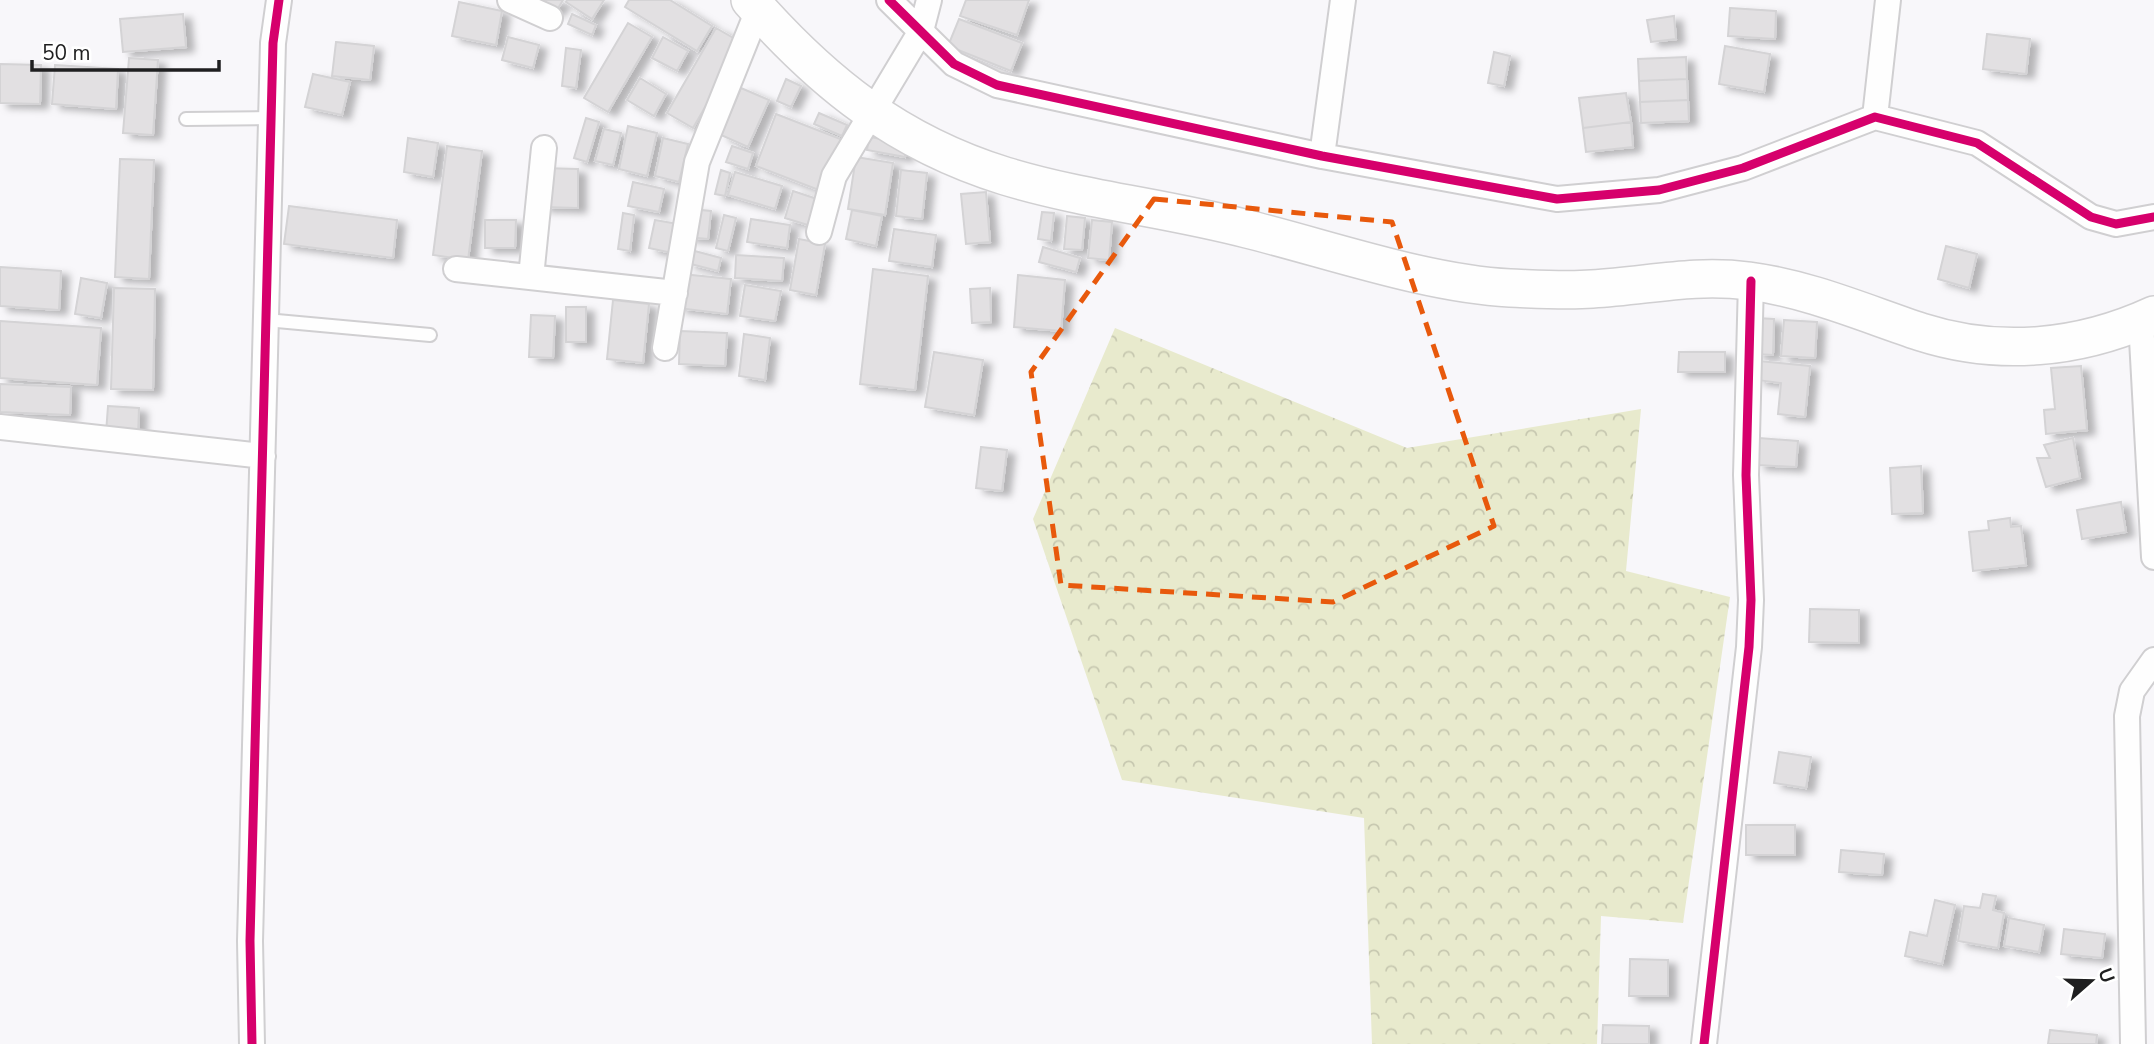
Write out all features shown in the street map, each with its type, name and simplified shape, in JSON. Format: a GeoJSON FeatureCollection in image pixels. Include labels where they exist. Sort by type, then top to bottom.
{"type":"FeatureCollection","features":[{"type":"Feature","properties":{"kind":"main road"},"geometry":{"type":"LineString","coordinates":[[754,5],[823,76],[877,101],[936,148],[1005,176],[1189,214],[1448,280],[1507,288],[1592,289],[1694,276],[1751,281],[1841,302],[1923,332],[1974,345],[2029,348],[2087,338],[2148,318]]}},
{"type":"Feature","properties":{"kind":"street"},"geometry":{"type":"LineString","coordinates":[[252,1044],[250,941],[262,456],[273,43],[279,0]]}},
{"type":"Feature","properties":{"kind":"street"},"geometry":{"type":"LineString","coordinates":[[510,0],[550,18]]}},
{"type":"Feature","properties":{"kind":"street"},"geometry":{"type":"LineString","coordinates":[[889,0],[917,38],[954,64],[997,85],[1322,156],[1557,199],[1659,190],[1743,168],[1875,117],[1977,143],[2091,217],[2116,224],[2154,217]]}},
{"type":"Feature","properties":{"kind":"street"},"geometry":{"type":"LineString","coordinates":[[819,232],[834,176],[917,38],[929,0]]}},
{"type":"Feature","properties":{"kind":"street"},"geometry":{"type":"LineString","coordinates":[[1322,156],[1343,0]]}},
{"type":"Feature","properties":{"kind":"street"},"geometry":{"type":"LineString","coordinates":[[1875,117],[1888,0]]}},
{"type":"Feature","properties":{"kind":"street"},"geometry":{"type":"LineString","coordinates":[[665,348],[697,162],[754,5]]}},
{"type":"Feature","properties":{"kind":"street"},"geometry":{"type":"LineString","coordinates":[[531,277],[544,148]]}},
{"type":"Feature","properties":{"kind":"street"},"geometry":{"type":"LineString","coordinates":[[456,269],[675,293]]}},
{"type":"Feature","properties":{"kind":"street"},"geometry":{"type":"LineString","coordinates":[[1704,1044],[1749,648],[1751,600],[1746,475],[1751,281]]}},
{"type":"Feature","properties":{"kind":"street"},"geometry":{"type":"LineString","coordinates":[[2148,318],[2154,557]]}},
{"type":"Feature","properties":{"kind":"street"},"geometry":{"type":"LineString","coordinates":[[0,427],[262,456]]}},
{"type":"Feature","properties":{"kind":"street"},"geometry":{"type":"LineString","coordinates":[[2133,1044],[2127,716],[2132,691],[2154,660]]}},
{"type":"Feature","properties":{"kind":"lane"},"geometry":{"type":"LineString","coordinates":[[186,119],[272,118]]}},
{"type":"Feature","properties":{"kind":"lane"},"geometry":{"type":"LineString","coordinates":[[266,320],[430,335]]}},
{"type":"Feature","properties":{"kind":"highlighted area"},"geometry":{"type":"Polygon","coordinates":[[[1154,199],[1392,222],[1494,526],[1333,602],[1061,585],[1031,372],[1154,199]]]}},
{"type":"Feature","properties":{"kind":"green space"},"geometry":{"type":"Polygon","coordinates":[[[1115,328],[1407,448],[1641,409],[1626,571],[1730,597],[1683,923],[1601,916],[1597,1044],[1372,1044],[1364,818],[1122,780],[1033,519],[1115,328]]]}},
{"type":"Feature","properties":{"kind":"building"},"geometry":{"type":"Polygon","coordinates":[[[532,0],[563,0],[556,12],[532,0]]]}},
{"type":"Feature","properties":{"kind":"building"},"geometry":{"type":"Polygon","coordinates":[[[604,0],[592,19],[566,2],[604,0]]]}},
{"type":"Feature","properties":{"kind":"building"},"geometry":{"type":"Polygon","coordinates":[[[629,0],[670,0],[712,26],[697,51],[625,7],[629,0]]]}},
{"type":"Feature","properties":{"kind":"building"},"geometry":{"type":"Polygon","coordinates":[[[966,0],[1029,0],[1017,35],[960,16],[966,0]]]}},
{"type":"Feature","properties":{"kind":"building"},"geometry":{"type":"Polygon","coordinates":[[[459,2],[502,11],[496,45],[452,36],[459,2]]]}},
{"type":"Feature","properties":{"kind":"building"},"geometry":{"type":"Polygon","coordinates":[[[1730,8],[1776,11],[1775,39],[1728,36],[1730,8]]]}},
{"type":"Feature","properties":{"kind":"building"},"geometry":{"type":"Polygon","coordinates":[[[183,14],[186,47],[123,52],[120,19],[183,14]]]}},
{"type":"Feature","properties":{"kind":"building"},"geometry":{"type":"Polygon","coordinates":[[[572,14],[596,25],[592,35],[568,24],[572,14]]]}},
{"type":"Feature","properties":{"kind":"building"},"geometry":{"type":"Polygon","coordinates":[[[1674,16],[1676,39],[1651,42],[1647,20],[1674,16]]]}},
{"type":"Feature","properties":{"kind":"building"},"geometry":{"type":"Polygon","coordinates":[[[959,19],[1022,43],[1011,71],[948,46],[959,19]]]}},
{"type":"Feature","properties":{"kind":"building"},"geometry":{"type":"Polygon","coordinates":[[[628,23],[652,37],[608,112],[584,98],[628,23]]]}},
{"type":"Feature","properties":{"kind":"building"},"geometry":{"type":"Polygon","coordinates":[[[716,28],[742,43],[693,128],[667,113],[716,28]]]}},
{"type":"Feature","properties":{"kind":"building"},"geometry":{"type":"Polygon","coordinates":[[[1987,34],[2030,39],[2026,74],[1983,69],[1987,34]]]}},
{"type":"Feature","properties":{"kind":"building"},"geometry":{"type":"Polygon","coordinates":[[[508,37],[539,45],[533,68],[502,60],[508,37]]]}},
{"type":"Feature","properties":{"kind":"building"},"geometry":{"type":"Polygon","coordinates":[[[663,37],[688,51],[677,71],[652,58],[663,37]]]}},
{"type":"Feature","properties":{"kind":"building"},"geometry":{"type":"Polygon","coordinates":[[[336,42],[374,46],[370,80],[332,76],[336,42]]]}},
{"type":"Feature","properties":{"kind":"building"},"geometry":{"type":"Polygon","coordinates":[[[1725,46],[1770,54],[1764,92],[1719,84],[1725,46]]]}},
{"type":"Feature","properties":{"kind":"building"},"geometry":{"type":"Polygon","coordinates":[[[566,48],[581,50],[576,88],[562,86],[566,48]]]}},
{"type":"Feature","properties":{"kind":"building"},"geometry":{"type":"Polygon","coordinates":[[[1494,52],[1510,56],[1504,86],[1488,83],[1494,52]]]}},
{"type":"Feature","properties":{"kind":"building"},"geometry":{"type":"Polygon","coordinates":[[[1686,57],[1687,79],[1639,81],[1638,59],[1686,57]]]}},
{"type":"Feature","properties":{"kind":"building"},"geometry":{"type":"Polygon","coordinates":[[[129,58],[158,60],[153,135],[123,133],[129,58]]]}},
{"type":"Feature","properties":{"kind":"building"},"geometry":{"type":"Polygon","coordinates":[[[0,64],[41,65],[40,104],[0,103],[0,64]]]}},
{"type":"Feature","properties":{"kind":"building"},"geometry":{"type":"Polygon","coordinates":[[[55,65],[118,69],[116,109],[52,104],[55,65]]]}},
{"type":"Feature","properties":{"kind":"building"},"geometry":{"type":"Polygon","coordinates":[[[313,74],[350,82],[342,115],[305,107],[313,74]]]}},
{"type":"Feature","properties":{"kind":"building"},"geometry":{"type":"Polygon","coordinates":[[[640,78],[666,94],[654,116],[627,100],[640,78]]]}},
{"type":"Feature","properties":{"kind":"building"},"geometry":{"type":"Polygon","coordinates":[[[786,79],[801,86],[791,107],[777,101],[786,79]]]}},
{"type":"Feature","properties":{"kind":"building"},"geometry":{"type":"Polygon","coordinates":[[[1687,79],[1688,100],[1640,102],[1639,81],[1687,79]]]}},
{"type":"Feature","properties":{"kind":"building"},"geometry":{"type":"Polygon","coordinates":[[[741,88],[769,100],[748,147],[721,135],[741,88]]]}},
{"type":"Feature","properties":{"kind":"building"},"geometry":{"type":"Polygon","coordinates":[[[1626,93],[1631,122],[1583,128],[1579,98],[1626,93]]]}},
{"type":"Feature","properties":{"kind":"building"},"geometry":{"type":"Polygon","coordinates":[[[1688,100],[1689,121],[1641,123],[1640,102],[1688,100]]]}},
{"type":"Feature","properties":{"kind":"building"},"geometry":{"type":"Polygon","coordinates":[[[819,113],[847,125],[842,136],[814,124],[819,113]]]}},
{"type":"Feature","properties":{"kind":"building"},"geometry":{"type":"Polygon","coordinates":[[[776,114],[843,140],[824,192],[756,166],[776,114]]]}},
{"type":"Feature","properties":{"kind":"building"},"geometry":{"type":"Polygon","coordinates":[[[586,118],[599,122],[587,162],[574,158],[586,118]]]}},
{"type":"Feature","properties":{"kind":"building"},"geometry":{"type":"Polygon","coordinates":[[[1631,122],[1633,147],[1586,152],[1583,128],[1631,122]]]}},
{"type":"Feature","properties":{"kind":"building"},"geometry":{"type":"Polygon","coordinates":[[[628,126],[657,133],[647,176],[619,169],[628,126]]]}},
{"type":"Feature","properties":{"kind":"building"},"geometry":{"type":"Polygon","coordinates":[[[604,129],[621,133],[613,165],[595,161],[604,129]]]}},
{"type":"Feature","properties":{"kind":"building"},"geometry":{"type":"Polygon","coordinates":[[[869,137],[907,143],[905,157],[867,150],[869,137]]]}},
{"type":"Feature","properties":{"kind":"building"},"geometry":{"type":"Polygon","coordinates":[[[408,138],[438,143],[433,177],[404,172],[408,138]]]}},
{"type":"Feature","properties":{"kind":"building"},"geometry":{"type":"Polygon","coordinates":[[[663,138],[688,144],[679,182],[655,176],[663,138]]]}},
{"type":"Feature","properties":{"kind":"building"},"geometry":{"type":"Polygon","coordinates":[[[447,146],[482,151],[468,260],[433,255],[447,146]]]}},
{"type":"Feature","properties":{"kind":"building"},"geometry":{"type":"Polygon","coordinates":[[[732,146],[753,153],[748,169],[726,162],[732,146]]]}},
{"type":"Feature","properties":{"kind":"building"},"geometry":{"type":"Polygon","coordinates":[[[856,157],[893,163],[885,215],[848,209],[856,157]]]}},
{"type":"Feature","properties":{"kind":"building"},"geometry":{"type":"Polygon","coordinates":[[[120,159],[154,160],[149,279],[115,277],[120,159]]]}},
{"type":"Feature","properties":{"kind":"building"},"geometry":{"type":"Polygon","coordinates":[[[542,168],[578,169],[578,208],[542,207],[542,168]]]}},
{"type":"Feature","properties":{"kind":"building"},"geometry":{"type":"Polygon","coordinates":[[[721,170],[730,173],[725,196],[715,194],[721,170]]]}},
{"type":"Feature","properties":{"kind":"building"},"geometry":{"type":"Polygon","coordinates":[[[901,170],[927,173],[922,219],[896,216],[901,170]]]}},
{"type":"Feature","properties":{"kind":"building"},"geometry":{"type":"Polygon","coordinates":[[[735,172],[782,186],[775,209],[728,195],[735,172]]]}},
{"type":"Feature","properties":{"kind":"building"},"geometry":{"type":"Polygon","coordinates":[[[633,182],[664,189],[659,212],[628,206],[633,182]]]}},
{"type":"Feature","properties":{"kind":"building"},"geometry":{"type":"Polygon","coordinates":[[[793,191],[820,200],[811,226],[785,218],[793,191]]]}},
{"type":"Feature","properties":{"kind":"building"},"geometry":{"type":"Polygon","coordinates":[[[986,192],[990,242],[966,244],[961,194],[986,192]]]}},
{"type":"Feature","properties":{"kind":"building"},"geometry":{"type":"Polygon","coordinates":[[[289,206],[397,220],[393,258],[284,244],[289,206]]]}},
{"type":"Feature","properties":{"kind":"building"},"geometry":{"type":"Polygon","coordinates":[[[691,209],[711,211],[708,239],[687,237],[691,209]]]}},
{"type":"Feature","properties":{"kind":"building"},"geometry":{"type":"Polygon","coordinates":[[[852,210],[882,216],[876,246],[846,239],[852,210]]]}},
{"type":"Feature","properties":{"kind":"building"},"geometry":{"type":"Polygon","coordinates":[[[1042,212],[1054,213],[1051,241],[1038,239],[1042,212]]]}},
{"type":"Feature","properties":{"kind":"building"},"geometry":{"type":"Polygon","coordinates":[[[623,213],[634,215],[630,251],[618,249],[623,213]]]}},
{"type":"Feature","properties":{"kind":"building"},"geometry":{"type":"Polygon","coordinates":[[[724,215],[736,218],[728,251],[716,248],[724,215]]]}},
{"type":"Feature","properties":{"kind":"building"},"geometry":{"type":"Polygon","coordinates":[[[1067,216],[1085,218],[1082,250],[1064,249],[1067,216]]]}},
{"type":"Feature","properties":{"kind":"building"},"geometry":{"type":"Polygon","coordinates":[[[751,219],[790,225],[787,248],[747,242],[751,219]]]}},
{"type":"Feature","properties":{"kind":"building"},"geometry":{"type":"Polygon","coordinates":[[[485,220],[516,220],[515,248],[485,248],[485,220]]]}},
{"type":"Feature","properties":{"kind":"building"},"geometry":{"type":"Polygon","coordinates":[[[655,220],[678,224],[672,253],[649,248],[655,220]]]}},
{"type":"Feature","properties":{"kind":"building"},"geometry":{"type":"Polygon","coordinates":[[[1092,220],[1112,222],[1109,260],[1088,258],[1092,220]]]}},
{"type":"Feature","properties":{"kind":"building"},"geometry":{"type":"Polygon","coordinates":[[[894,229],[936,235],[932,267],[889,261],[894,229]]]}},
{"type":"Feature","properties":{"kind":"building"},"geometry":{"type":"Polygon","coordinates":[[[799,239],[825,244],[816,295],[790,290],[799,239]]]}},
{"type":"Feature","properties":{"kind":"building"},"geometry":{"type":"Polygon","coordinates":[[[1946,246],[1977,254],[1969,288],[1938,279],[1946,246]]]}},
{"type":"Feature","properties":{"kind":"building"},"geometry":{"type":"Polygon","coordinates":[[[1043,247],[1080,258],[1076,272],[1039,262],[1043,247]]]}},
{"type":"Feature","properties":{"kind":"building"},"geometry":{"type":"Polygon","coordinates":[[[691,250],[721,258],[718,271],[687,263],[691,250]]]}},
{"type":"Feature","properties":{"kind":"building"},"geometry":{"type":"Polygon","coordinates":[[[736,255],[784,258],[782,281],[735,278],[736,255]]]}},
{"type":"Feature","properties":{"kind":"building"},"geometry":{"type":"Polygon","coordinates":[[[0,267],[61,271],[59,310],[0,306],[0,267]]]}},
{"type":"Feature","properties":{"kind":"building"},"geometry":{"type":"Polygon","coordinates":[[[873,269],[928,276],[915,390],[860,384],[873,269]]]}},
{"type":"Feature","properties":{"kind":"building"},"geometry":{"type":"Polygon","coordinates":[[[682,274],[731,279],[727,314],[678,308],[682,274]]]}},
{"type":"Feature","properties":{"kind":"building"},"geometry":{"type":"Polygon","coordinates":[[[1018,275],[1065,280],[1061,331],[1014,327],[1018,275]]]}},
{"type":"Feature","properties":{"kind":"building"},"geometry":{"type":"Polygon","coordinates":[[[81,278],[107,283],[101,318],[75,314],[81,278]]]}},
{"type":"Feature","properties":{"kind":"building"},"geometry":{"type":"Polygon","coordinates":[[[745,285],[781,291],[775,321],[740,316],[745,285]]]}},
{"type":"Feature","properties":{"kind":"building"},"geometry":{"type":"Polygon","coordinates":[[[114,288],[155,289],[153,390],[111,389],[114,288]]]}},
{"type":"Feature","properties":{"kind":"building"},"geometry":{"type":"Polygon","coordinates":[[[990,288],[991,322],[972,323],[970,289],[990,288]]]}},
{"type":"Feature","properties":{"kind":"building"},"geometry":{"type":"Polygon","coordinates":[[[613,300],[649,304],[643,363],[607,359],[613,300]]]}},
{"type":"Feature","properties":{"kind":"building"},"geometry":{"type":"Polygon","coordinates":[[[566,307],[586,307],[586,342],[566,342],[566,307]]]}},
{"type":"Feature","properties":{"kind":"building"},"geometry":{"type":"Polygon","coordinates":[[[531,315],[555,316],[553,358],[529,357],[531,315]]]}},
{"type":"Feature","properties":{"kind":"building"},"geometry":{"type":"Polygon","coordinates":[[[1757,318],[1774,319],[1773,355],[1756,354],[1757,318]]]}},
{"type":"Feature","properties":{"kind":"building"},"geometry":{"type":"Polygon","coordinates":[[[1784,320],[1817,322],[1815,358],[1781,356],[1784,320]]]}},
{"type":"Feature","properties":{"kind":"building"},"geometry":{"type":"Polygon","coordinates":[[[0,321],[101,328],[97,385],[0,378],[0,321]]]}},
{"type":"Feature","properties":{"kind":"building"},"geometry":{"type":"Polygon","coordinates":[[[680,331],[727,333],[725,366],[679,364],[680,331]]]}},
{"type":"Feature","properties":{"kind":"building"},"geometry":{"type":"Polygon","coordinates":[[[744,334],[770,338],[765,380],[739,376],[744,334]]]}},
{"type":"Feature","properties":{"kind":"building"},"geometry":{"type":"Polygon","coordinates":[[[934,352],[983,360],[974,415],[925,407],[934,352]]]}},
{"type":"Feature","properties":{"kind":"building"},"geometry":{"type":"Polygon","coordinates":[[[1679,352],[1725,352],[1725,372],[1678,372],[1679,352]]]}},
{"type":"Feature","properties":{"kind":"building"},"geometry":{"type":"Polygon","coordinates":[[[1759,361],[1810,366],[1805,417],[1778,414],[1781,383],[1757,380],[1759,361]]]}},
{"type":"Feature","properties":{"kind":"building"},"geometry":{"type":"Polygon","coordinates":[[[2081,366],[2087,430],[2046,434],[2044,410],[2055,409],[2051,368],[2081,366]]]}},
{"type":"Feature","properties":{"kind":"building"},"geometry":{"type":"Polygon","coordinates":[[[0,384],[71,387],[70,415],[0,412],[0,384]]]}},
{"type":"Feature","properties":{"kind":"building"},"geometry":{"type":"Polygon","coordinates":[[[108,406],[139,408],[138,435],[106,433],[108,406]]]}},
{"type":"Feature","properties":{"kind":"building"},"geometry":{"type":"Polygon","coordinates":[[[1759,438],[1798,441],[1796,467],[1757,465],[1759,438]]]}},
{"type":"Feature","properties":{"kind":"building"},"geometry":{"type":"Polygon","coordinates":[[[2073,438],[2080,478],[2046,487],[2037,458],[2050,458],[2044,445],[2073,438]]]}},
{"type":"Feature","properties":{"kind":"building"},"geometry":{"type":"Polygon","coordinates":[[[981,447],[1007,450],[1002,491],[976,488],[981,447]]]}},
{"type":"Feature","properties":{"kind":"building"},"geometry":{"type":"Polygon","coordinates":[[[1921,466],[1923,513],[1892,514],[1890,468],[1921,466]]]}},
{"type":"Feature","properties":{"kind":"building"},"geometry":{"type":"Polygon","coordinates":[[[2121,502],[2126,532],[2082,539],[2077,510],[2121,502]]]}},
{"type":"Feature","properties":{"kind":"building"},"geometry":{"type":"Polygon","coordinates":[[[2010,518],[2011,527],[2021,526],[2026,565],[1973,571],[1969,532],[1989,530],[1988,521],[2010,518]]]}},
{"type":"Feature","properties":{"kind":"building"},"geometry":{"type":"Polygon","coordinates":[[[1810,609],[1859,610],[1859,643],[1809,642],[1810,609]]]}},
{"type":"Feature","properties":{"kind":"building"},"geometry":{"type":"Polygon","coordinates":[[[1779,752],[1811,757],[1806,788],[1774,783],[1779,752]]]}},
{"type":"Feature","properties":{"kind":"building"},"geometry":{"type":"Polygon","coordinates":[[[1746,825],[1795,825],[1795,855],[1746,855],[1746,825]]]}},
{"type":"Feature","properties":{"kind":"building"},"geometry":{"type":"Polygon","coordinates":[[[1841,850],[1884,854],[1882,875],[1839,872],[1841,850]]]}},
{"type":"Feature","properties":{"kind":"building"},"geometry":{"type":"Polygon","coordinates":[[[1983,894],[1996,896],[1993,910],[2004,913],[1998,948],[1958,941],[1964,906],[1980,908],[1983,894]]]}},
{"type":"Feature","properties":{"kind":"building"},"geometry":{"type":"Polygon","coordinates":[[[1935,900],[1955,905],[1942,964],[1905,956],[1910,932],[1927,936],[1935,900]]]}},
{"type":"Feature","properties":{"kind":"building"},"geometry":{"type":"Polygon","coordinates":[[[2009,918],[2044,925],[2039,952],[2004,946],[2009,918]]]}},
{"type":"Feature","properties":{"kind":"building"},"geometry":{"type":"Polygon","coordinates":[[[2064,929],[2105,934],[2102,958],[2061,954],[2064,929]]]}},
{"type":"Feature","properties":{"kind":"building"},"geometry":{"type":"Polygon","coordinates":[[[1630,959],[1668,960],[1668,996],[1629,996],[1630,959]]]}},
{"type":"Feature","properties":{"kind":"building"},"geometry":{"type":"Polygon","coordinates":[[[1603,1025],[1649,1026],[1649,1044],[1602,1044],[1603,1025]]]}},
{"type":"Feature","properties":{"kind":"building"},"geometry":{"type":"Polygon","coordinates":[[[2050,1030],[2097,1035],[2096,1044],[2048,1044],[2050,1030]]]}},
{"type":"Feature","properties":{"kind":"cycle path"},"geometry":{"type":"LineString","coordinates":[[252,1044],[250,941],[273,43],[279,0]]}},
{"type":"Feature","properties":{"kind":"cycle path"},"geometry":{"type":"LineString","coordinates":[[889,0],[954,64],[997,85],[1322,156],[1557,199],[1659,190],[1743,168],[1875,117],[1977,143],[2091,217],[2116,224],[2154,217]]}},
{"type":"Feature","properties":{"kind":"cycle path"},"geometry":{"type":"LineString","coordinates":[[1704,1044],[1749,647],[1751,600],[1746,475],[1751,281]]}}]}
